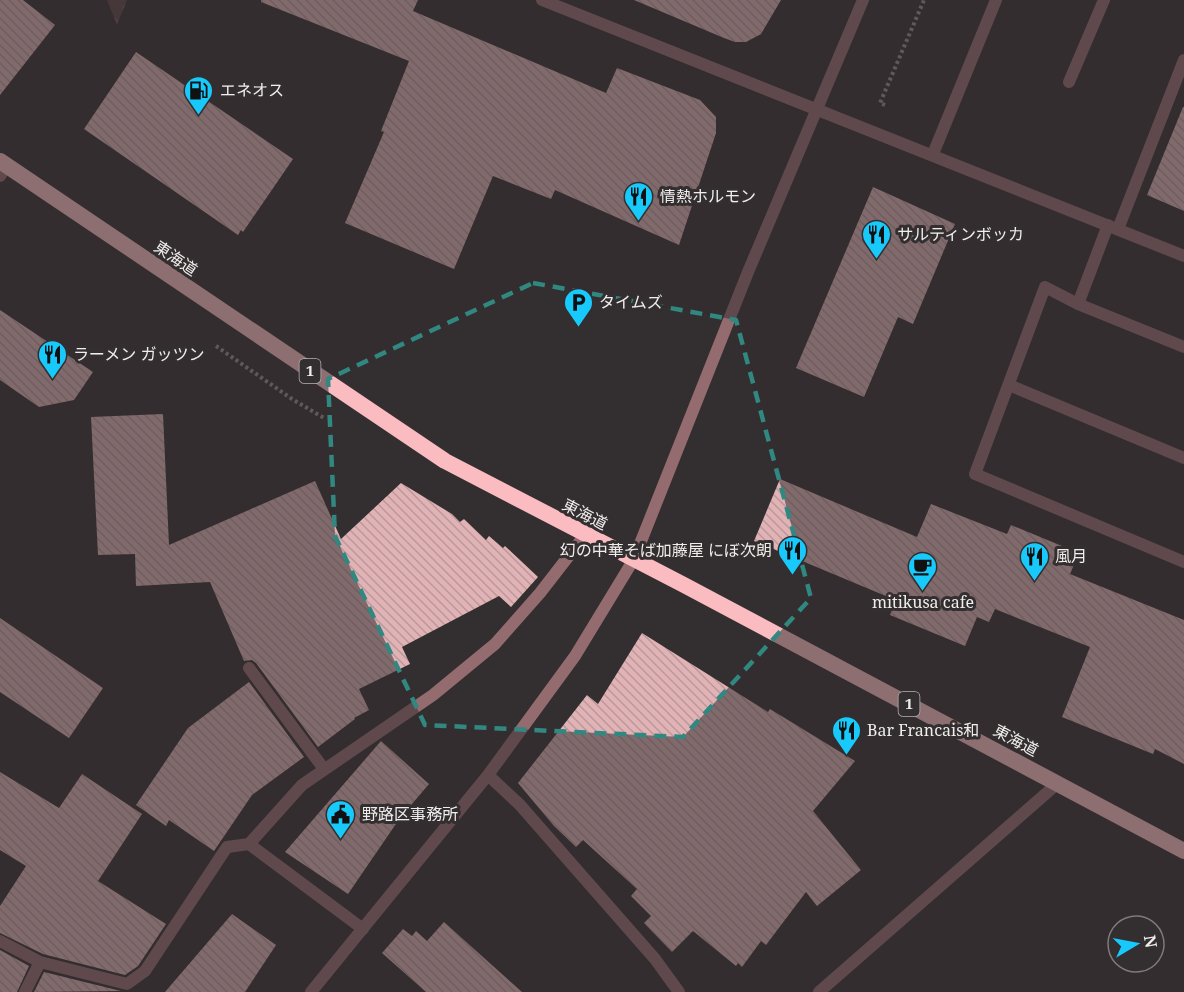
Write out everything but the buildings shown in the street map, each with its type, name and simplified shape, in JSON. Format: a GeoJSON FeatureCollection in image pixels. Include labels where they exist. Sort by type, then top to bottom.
{"type":"FeatureCollection","features":[{"type":"Feature","properties":{"kind":"highway","name":"東海道"},"geometry":{"type":"LineString","coordinates":[[2,167],[445,461],[1184,851]]}},
{"type":"Feature","properties":{"kind":"street"},"geometry":{"type":"LineString","coordinates":[[542,0],[1184,256]]}},
{"type":"Feature","properties":{"kind":"street"},"geometry":{"type":"LineString","coordinates":[[312,992],[488,776],[574,656],[634,559],[816,108],[862,0]]}},
{"type":"Feature","properties":{"kind":"street"},"geometry":{"type":"LineString","coordinates":[[933,154],[996,0]]}},
{"type":"Feature","properties":{"kind":"street"},"geometry":{"type":"LineString","coordinates":[[1069,82],[1104,0]]}},
{"type":"Feature","properties":{"kind":"street"},"geometry":{"type":"LineString","coordinates":[[1078,304],[1184,60]]}},
{"type":"Feature","properties":{"kind":"street"},"geometry":{"type":"LineString","coordinates":[[1184,346],[1078,304],[1045,287],[975,474],[1184,562]]}},
{"type":"Feature","properties":{"kind":"street"},"geometry":{"type":"LineString","coordinates":[[1009,385],[1184,458]]}},
{"type":"Feature","properties":{"kind":"street"},"geometry":{"type":"LineString","coordinates":[[0,941],[40,962],[127,984],[145,971],[227,847],[249,844],[302,785],[433,695],[495,644],[540,593],[585,535]]}},
{"type":"Feature","properties":{"kind":"street"},"geometry":{"type":"LineString","coordinates":[[249,668],[324,770]]}},
{"type":"Feature","properties":{"kind":"street"},"geometry":{"type":"LineString","coordinates":[[488,776],[520,805],[655,960],[679,992]]}},
{"type":"Feature","properties":{"kind":"street"},"geometry":{"type":"LineString","coordinates":[[819,992],[1058,783]]}},
{"type":"Feature","properties":{"kind":"street"},"geometry":{"type":"LineString","coordinates":[[249,844],[363,929]]}},
{"type":"Feature","properties":{"kind":"street"},"geometry":{"type":"LineString","coordinates":[[25,992],[40,962]]}},
{"type":"Feature","properties":{"kind":"path"},"geometry":{"type":"LineString","coordinates":[[890,108],[880,103],[924,0]]}},
{"type":"Feature","properties":{"kind":"highlighted area"},"geometry":{"type":"Polygon","coordinates":[[[533,283],[736,320],[811,598],[683,737],[425,725],[335,536],[328,379],[533,283]]]}},
{"type":"Feature","properties":{"kind":"green space"},"geometry":{"type":"Polygon","coordinates":[[[107,0],[127,0],[117,25],[107,0]]]}},
{"type":"Feature","properties":{"kind":"place","name":"エネオス"},"geometry":{"type":"Point","coordinates":[199,116]}},
{"type":"Feature","properties":{"kind":"place","name":"情熱ホルモン"},"geometry":{"type":"Point","coordinates":[639,222]}},
{"type":"Feature","properties":{"kind":"place","name":"サルティンボッカ"},"geometry":{"type":"Point","coordinates":[876,260]}},
{"type":"Feature","properties":{"kind":"place","name":"タイムズ"},"geometry":{"type":"Point","coordinates":[578,328]}},
{"type":"Feature","properties":{"kind":"place","name":"ラーメン ガッツン"},"geometry":{"type":"Point","coordinates":[52,380]}},
{"type":"Feature","properties":{"kind":"place","name":"幻の中華そば加藤屋 にぼ次朗"},"geometry":{"type":"Point","coordinates":[793,576]}},
{"type":"Feature","properties":{"kind":"place","name":"風月"},"geometry":{"type":"Point","coordinates":[1034,582]}},
{"type":"Feature","properties":{"kind":"place","name":"mitikusa cafe"},"geometry":{"type":"Point","coordinates":[923,592]}},
{"type":"Feature","properties":{"kind":"place","name":"Bar Francais和"},"geometry":{"type":"Point","coordinates":[846,756]}},
{"type":"Feature","properties":{"kind":"place","name":"野路区事務所"},"geometry":{"type":"Point","coordinates":[341,840]}}]}
